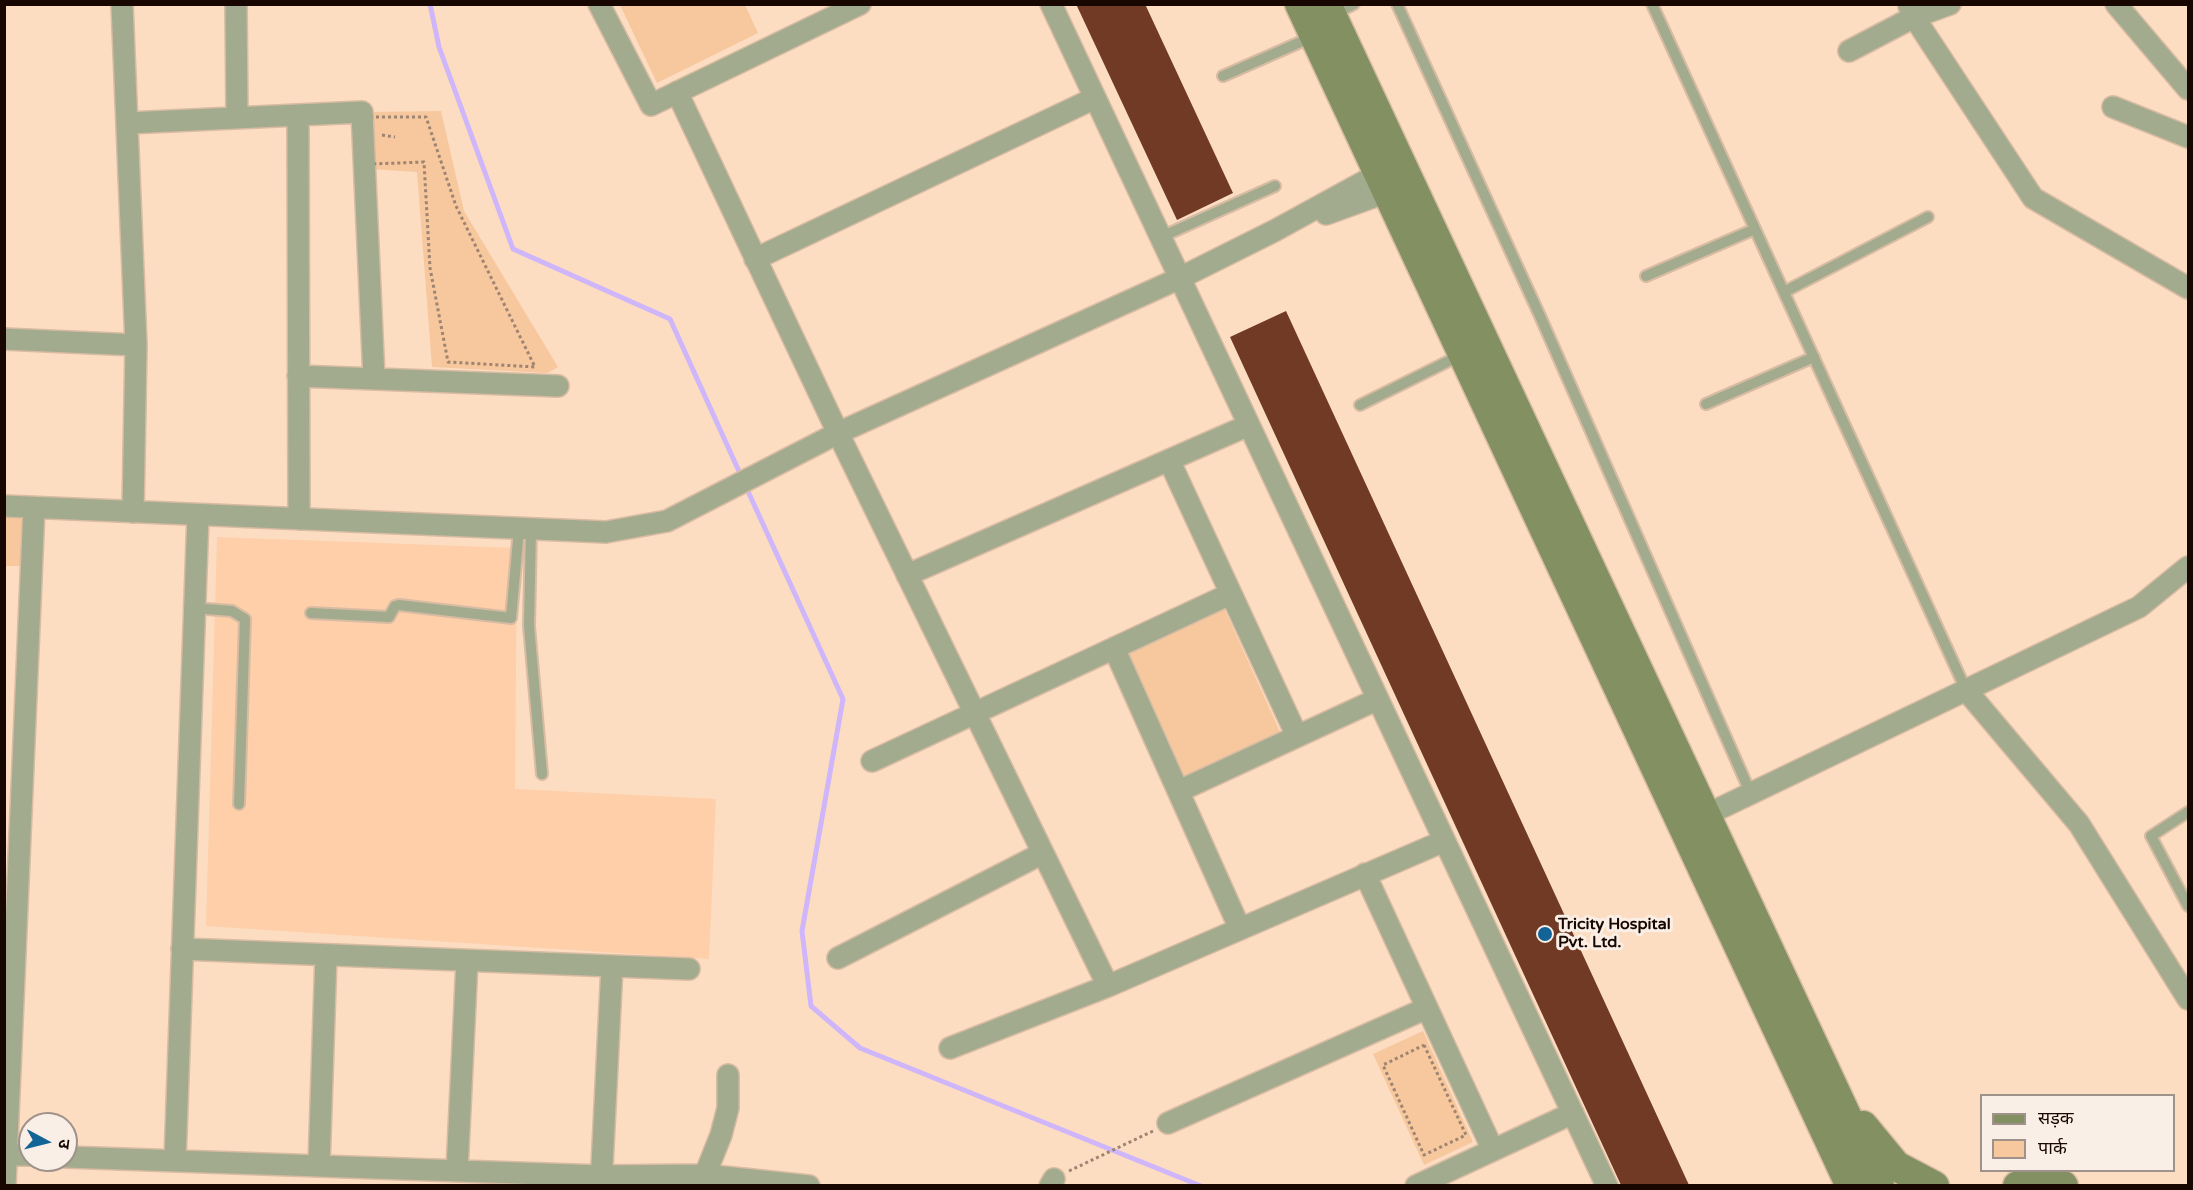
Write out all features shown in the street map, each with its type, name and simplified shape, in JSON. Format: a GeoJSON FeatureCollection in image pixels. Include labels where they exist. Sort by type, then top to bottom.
{"type":"FeatureCollection","features":[{"type":"Feature","properties":{"kind":"main road"},"geometry":{"type":"LineString","coordinates":[[1300,4],[1331,15],[1463,354],[1851,1185]]}},
{"type":"Feature","properties":{"kind":"main road"},"geometry":{"type":"LineString","coordinates":[[1394,178],[1706,815],[1879,1185]]}},
{"type":"Feature","properties":{"kind":"main road"},"geometry":{"type":"LineString","coordinates":[[1833,1089],[1896,1166],[1934,1185]]}},
{"type":"Feature","properties":{"kind":"main road"},"geometry":{"type":"LineString","coordinates":[[2018,1185],[2031,1182],[2064,1185]]}},
{"type":"Feature","properties":{"kind":"street"},"geometry":{"type":"LineString","coordinates":[[122,4],[136,345],[134,513]]}},
{"type":"Feature","properties":{"kind":"street"},"geometry":{"type":"LineString","coordinates":[[236,4],[237,118]]}},
{"type":"Feature","properties":{"kind":"street"},"geometry":{"type":"LineString","coordinates":[[599,4],[651,105],[860,4]]}},
{"type":"Feature","properties":{"kind":"street"},"geometry":{"type":"LineString","coordinates":[[1051,4],[1606,1185]]}},
{"type":"Feature","properties":{"kind":"street"},"geometry":{"type":"LineString","coordinates":[[1849,51],[1911,11],[1950,4]]}},
{"type":"Feature","properties":{"kind":"street"},"geometry":{"type":"LineString","coordinates":[[2116,4],[2188,89]]}},
{"type":"Feature","properties":{"kind":"street"},"geometry":{"type":"LineString","coordinates":[[1911,11],[2033,198],[2188,288]]}},
{"type":"Feature","properties":{"kind":"street"},"geometry":{"type":"LineString","coordinates":[[676,92],[838,433],[1108,986]]}},
{"type":"Feature","properties":{"kind":"street"},"geometry":{"type":"LineString","coordinates":[[755,259],[1095,98]]}},
{"type":"Feature","properties":{"kind":"street"},"geometry":{"type":"LineString","coordinates":[[2113,107],[2188,137]]}},
{"type":"Feature","properties":{"kind":"street"},"geometry":{"type":"LineString","coordinates":[[128,123],[362,112],[375,379]]}},
{"type":"Feature","properties":{"kind":"street"},"geometry":{"type":"LineString","coordinates":[[298,115],[299,519]]}},
{"type":"Feature","properties":{"kind":"street"},"geometry":{"type":"LineString","coordinates":[[4,506],[606,532],[667,521],[838,433],[1180,278],[1274,231],[1394,178]]}},
{"type":"Feature","properties":{"kind":"street"},"geometry":{"type":"LineString","coordinates":[[4,339],[136,345]]}},
{"type":"Feature","properties":{"kind":"street"},"geometry":{"type":"LineString","coordinates":[[298,376],[558,386]]}},
{"type":"Feature","properties":{"kind":"street"},"geometry":{"type":"LineString","coordinates":[[907,575],[1249,425]]}},
{"type":"Feature","properties":{"kind":"street"},"geometry":{"type":"LineString","coordinates":[[1168,460],[1297,736]]}},
{"type":"Feature","properties":{"kind":"street"},"geometry":{"type":"LineString","coordinates":[[5,1185],[8,1045],[34,508]]}},
{"type":"Feature","properties":{"kind":"street"},"geometry":{"type":"LineString","coordinates":[[174,1161],[198,515]]}},
{"type":"Feature","properties":{"kind":"street"},"geometry":{"type":"LineString","coordinates":[[1706,815],[2139,607],[2188,567]]}},
{"type":"Feature","properties":{"kind":"street"},"geometry":{"type":"LineString","coordinates":[[872,761],[1230,594]]}},
{"type":"Feature","properties":{"kind":"street"},"geometry":{"type":"LineString","coordinates":[[1114,648],[1240,929]]}},
{"type":"Feature","properties":{"kind":"street"},"geometry":{"type":"LineString","coordinates":[[1966,690],[2079,824],[2188,999]]}},
{"type":"Feature","properties":{"kind":"street"},"geometry":{"type":"LineString","coordinates":[[1179,791],[1378,699]]}},
{"type":"Feature","properties":{"kind":"street"},"geometry":{"type":"LineString","coordinates":[[950,1048],[1108,986],[1444,840]]}},
{"type":"Feature","properties":{"kind":"street"},"geometry":{"type":"LineString","coordinates":[[838,958],[1043,853]]}},
{"type":"Feature","properties":{"kind":"street"},"geometry":{"type":"LineString","coordinates":[[1365,874],[1492,1148]]}},
{"type":"Feature","properties":{"kind":"street"},"geometry":{"type":"LineString","coordinates":[[182,950],[689,969]]}},
{"type":"Feature","properties":{"kind":"street"},"geometry":{"type":"LineString","coordinates":[[319,1166],[326,955]]}},
{"type":"Feature","properties":{"kind":"street"},"geometry":{"type":"LineString","coordinates":[[457,1171],[467,960]]}},
{"type":"Feature","properties":{"kind":"street"},"geometry":{"type":"LineString","coordinates":[[601,1181],[612,966]]}},
{"type":"Feature","properties":{"kind":"street"},"geometry":{"type":"LineString","coordinates":[[1168,1123],[1427,1008]]}},
{"type":"Feature","properties":{"kind":"street"},"geometry":{"type":"LineString","coordinates":[[705,1175],[721,1136],[728,1108],[728,1075]]}},
{"type":"Feature","properties":{"kind":"street"},"geometry":{"type":"LineString","coordinates":[[1416,1185],[1492,1148],[1573,1113]]}},
{"type":"Feature","properties":{"kind":"street"},"geometry":{"type":"LineString","coordinates":[[7,1155],[18,1155]]}},
{"type":"Feature","properties":{"kind":"street"},"geometry":{"type":"LineString","coordinates":[[78,1157],[457,1171],[601,1181],[705,1175],[809,1185]]}},
{"type":"Feature","properties":{"kind":"lane"},"geometry":{"type":"LineString","coordinates":[[1397,4],[1540,316],[1751,794]]}},
{"type":"Feature","properties":{"kind":"lane"},"geometry":{"type":"LineString","coordinates":[[1652,4],[1966,690]]}},
{"type":"Feature","properties":{"kind":"lane"},"geometry":{"type":"LineString","coordinates":[[1223,76],[1331,15]]}},
{"type":"Feature","properties":{"kind":"lane"},"geometry":{"type":"LineString","coordinates":[[1161,237],[1275,186]]}},
{"type":"Feature","properties":{"kind":"lane"},"geometry":{"type":"LineString","coordinates":[[1784,292],[1928,217]]}},
{"type":"Feature","properties":{"kind":"lane"},"geometry":{"type":"LineString","coordinates":[[1646,276],[1755,229]]}},
{"type":"Feature","properties":{"kind":"lane"},"geometry":{"type":"LineString","coordinates":[[1360,405],[1463,354]]}},
{"type":"Feature","properties":{"kind":"lane"},"geometry":{"type":"LineString","coordinates":[[1706,404],[1814,357]]}},
{"type":"Feature","properties":{"kind":"lane"},"geometry":{"type":"LineString","coordinates":[[311,613],[389,617],[395,606],[399,605],[511,618],[525,529]]}},
{"type":"Feature","properties":{"kind":"lane"},"geometry":{"type":"LineString","coordinates":[[525,529],[529,626],[542,774]]}},
{"type":"Feature","properties":{"kind":"lane"},"geometry":{"type":"LineString","coordinates":[[195,608],[232,610],[245,619],[239,804]]}},
{"type":"Feature","properties":{"kind":"lane"},"geometry":{"type":"LineString","coordinates":[[2188,812],[2151,836],[2188,906]]}},
{"type":"Feature","properties":{"kind":"path"},"geometry":{"type":"LineString","coordinates":[[369,117],[426,117],[456,206],[535,366],[448,362],[430,268],[424,162],[372,164],[369,117]]}},
{"type":"Feature","properties":{"kind":"path"},"geometry":{"type":"LineString","coordinates":[[1424,1045],[1466,1135],[1424,1155],[1383,1065],[1424,1045]]}},
{"type":"Feature","properties":{"kind":"path"},"geometry":{"type":"LineString","coordinates":[[1052,1182],[1168,1123]]}},
{"type":"Feature","properties":{"kind":"shaded area"},"geometry":{"type":"Polygon","coordinates":[[[217,537],[517,548],[515,789],[716,799],[709,959],[206,926],[217,537]]]}},
{"type":"Feature","properties":{"kind":"green space"},"geometry":{"type":"Polygon","coordinates":[[[620,5],[745,5],[758,33],[657,83],[620,5]]]}},
{"type":"Feature","properties":{"kind":"green space"},"geometry":{"type":"Polygon","coordinates":[[[441,111],[464,211],[558,367],[547,373],[432,367],[417,172],[370,169],[368,112],[441,111]]]}},
{"type":"Feature","properties":{"kind":"green space"},"geometry":{"type":"Polygon","coordinates":[[[5,515],[24,516],[22,566],[5,566],[5,515]]]}},
{"type":"Feature","properties":{"kind":"green space"},"geometry":{"type":"Polygon","coordinates":[[[1224,608],[1281,734],[1182,779],[1126,653],[1224,608]]]}},
{"type":"Feature","properties":{"kind":"green space"},"geometry":{"type":"Polygon","coordinates":[[[1423,1031],[1473,1142],[1424,1165],[1373,1054],[1423,1031]]]}},
{"type":"Feature","properties":{"kind":"building"},"geometry":{"type":"Polygon","coordinates":[[[1076,4],[1145,4],[1233,193],[1177,220],[1076,4]]]}},
{"type":"Feature","properties":{"kind":"building"},"geometry":{"type":"Polygon","coordinates":[[[1286,311],[1689,1185],[1621,1185],[1230,337],[1286,311]]]}},
{"type":"Feature","properties":{"kind":"waterway"},"geometry":{"type":"LineString","coordinates":[[430,4],[439,47],[513,249],[670,319],[742,478]]}},
{"type":"Feature","properties":{"kind":"waterway"},"geometry":{"type":"LineString","coordinates":[[746,487],[843,699],[802,931],[811,1006],[860,1048],[1201,1186]]}},
{"type":"Feature","properties":{"kind":"place","name":"Tricity Hospital Pvt. Ltd."},"geometry":{"type":"Point","coordinates":[1545,934]}}]}
